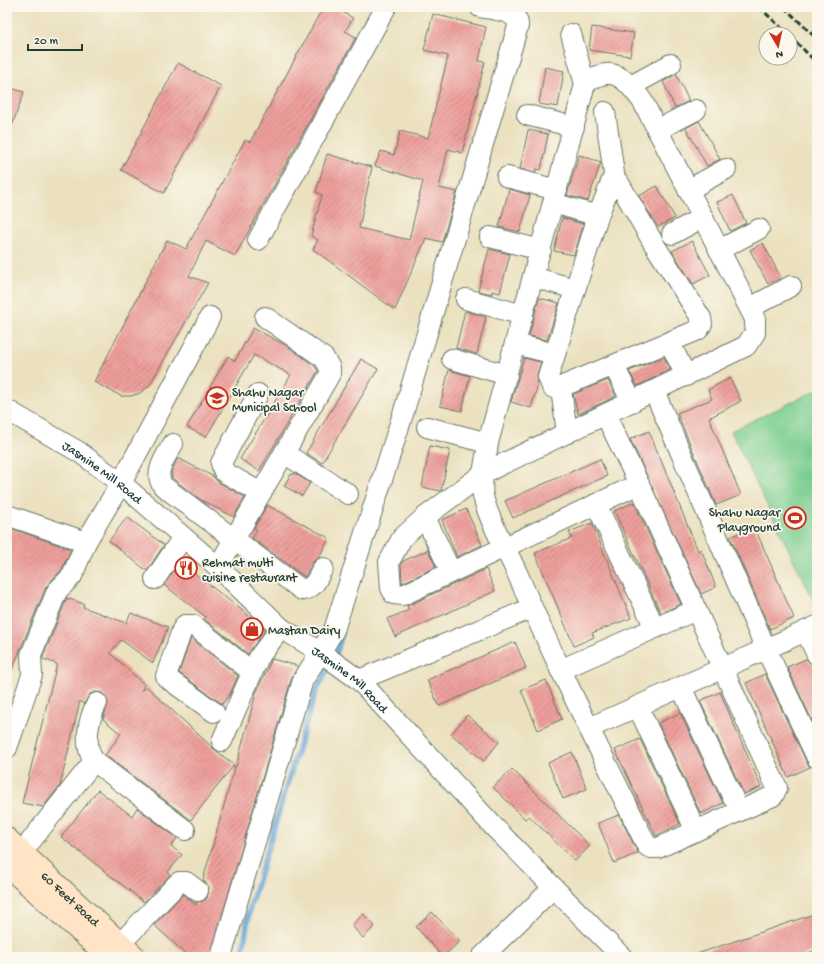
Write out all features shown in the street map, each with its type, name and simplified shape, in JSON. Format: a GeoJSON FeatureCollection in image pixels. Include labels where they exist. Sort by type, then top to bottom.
{"type":"FeatureCollection","features":[{"type":"Feature","properties":{"kind":"main road","name":"60 Feet Road"},"geometry":{"type":"LineString","coordinates":[[11,856],[121,953]]}},
{"type":"Feature","properties":{"kind":"street"},"geometry":{"type":"LineString","coordinates":[[258,240],[386,7]]}},
{"type":"Feature","properties":{"kind":"street"},"geometry":{"type":"LineString","coordinates":[[221,957],[303,680],[334,630],[396,436],[518,26],[518,20],[514,15],[480,7]]}},
{"type":"Feature","properties":{"kind":"street"},"geometry":{"type":"LineString","coordinates":[[571,34],[586,84],[488,443],[482,485],[484,499],[491,518],[560,670],[647,846],[651,848],[658,848],[773,796],[777,788],[639,484],[606,416]]}},
{"type":"Feature","properties":{"kind":"street"},"geometry":{"type":"LineString","coordinates":[[631,86],[671,64]]}},
{"type":"Feature","properties":{"kind":"street"},"geometry":{"type":"LineString","coordinates":[[586,84],[594,77],[604,73],[618,75],[631,86],[642,102],[750,308],[755,319],[755,333],[746,346],[606,416],[484,473],[425,517],[402,538],[389,562],[391,588],[394,594],[403,594],[639,484]]}},
{"type":"Feature","properties":{"kind":"street"},"geometry":{"type":"LineString","coordinates":[[657,130],[696,110]]}},
{"type":"Feature","properties":{"kind":"street"},"geometry":{"type":"LineString","coordinates":[[605,112],[616,180],[654,244],[701,318],[702,324],[698,330],[561,389],[552,387],[548,377],[575,289],[609,185],[612,180],[616,180]]}},
{"type":"Feature","properties":{"kind":"street"},"geometry":{"type":"LineString","coordinates":[[527,115],[574,127]]}},
{"type":"Feature","properties":{"kind":"street"},"geometry":{"type":"LineString","coordinates":[[688,190],[726,169]]}},
{"type":"Feature","properties":{"kind":"street"},"geometry":{"type":"LineString","coordinates":[[507,177],[598,216]]}},
{"type":"Feature","properties":{"kind":"street"},"geometry":{"type":"LineString","coordinates":[[672,234],[702,217]]}},
{"type":"Feature","properties":{"kind":"street"},"geometry":{"type":"LineString","coordinates":[[719,250],[759,229]]}},
{"type":"Feature","properties":{"kind":"street"},"geometry":{"type":"LineString","coordinates":[[490,237],[541,250]]}},
{"type":"Feature","properties":{"kind":"street"},"geometry":{"type":"LineString","coordinates":[[533,277],[575,289]]}},
{"type":"Feature","properties":{"kind":"street"},"geometry":{"type":"LineString","coordinates":[[750,308],[791,286]]}},
{"type":"Feature","properties":{"kind":"street"},"geometry":{"type":"LineString","coordinates":[[466,299],[523,314]]}},
{"type":"Feature","properties":{"kind":"street"},"geometry":{"type":"LineString","coordinates":[[218,567],[330,374],[330,368],[324,358],[265,317]]}},
{"type":"Feature","properties":{"kind":"street"},"geometry":{"type":"LineString","coordinates":[[7,748],[32,674],[31,655],[57,591],[72,576],[86,542],[121,483],[210,318]]}},
{"type":"Feature","properties":{"kind":"street"},"geometry":{"type":"LineString","coordinates":[[670,342],[686,376]]}},
{"type":"Feature","properties":{"kind":"street"},"geometry":{"type":"LineString","coordinates":[[515,344],[555,354]]}},
{"type":"Feature","properties":{"kind":"street"},"geometry":{"type":"LineString","coordinates":[[452,359],[507,375]]}},
{"type":"Feature","properties":{"kind":"street"},"geometry":{"type":"LineString","coordinates":[[614,366],[632,402]]}},
{"type":"Feature","properties":{"kind":"street"},"geometry":{"type":"LineString","coordinates":[[561,389],[568,433]]}},
{"type":"Feature","properties":{"kind":"street"},"geometry":{"type":"LineString","coordinates":[[654,391],[766,649],[817,758]]}},
{"type":"Feature","properties":{"kind":"street"},"geometry":{"type":"LineString","coordinates":[[258,394],[220,463],[224,472],[261,493]]}},
{"type":"Feature","properties":{"kind":"street","name":"Jasmine Mill Road"},"geometry":{"type":"LineString","coordinates":[[7,410],[79,452],[121,483],[218,567],[282,628],[320,652],[359,680],[494,827],[622,957]]}},
{"type":"Feature","properties":{"kind":"street"},"geometry":{"type":"LineString","coordinates":[[427,427],[488,443]]}},
{"type":"Feature","properties":{"kind":"street"},"geometry":{"type":"LineString","coordinates":[[173,444],[161,467],[160,482],[163,486],[302,590],[309,590],[313,586],[323,568]]}},
{"type":"Feature","properties":{"kind":"street"},"geometry":{"type":"LineString","coordinates":[[284,453],[348,494]]}},
{"type":"Feature","properties":{"kind":"street"},"geometry":{"type":"LineString","coordinates":[[596,504],[655,628]]}},
{"type":"Feature","properties":{"kind":"street"},"geometry":{"type":"LineString","coordinates":[[7,515],[86,542]]}},
{"type":"Feature","properties":{"kind":"street"},"geometry":{"type":"LineString","coordinates":[[425,517],[451,572]]}},
{"type":"Feature","properties":{"kind":"street"},"geometry":{"type":"LineString","coordinates":[[155,579],[183,537]]}},
{"type":"Feature","properties":{"kind":"street"},"geometry":{"type":"LineString","coordinates":[[359,680],[532,608]]}},
{"type":"Feature","properties":{"kind":"street"},"geometry":{"type":"LineString","coordinates":[[560,670],[696,610]]}},
{"type":"Feature","properties":{"kind":"street"},"geometry":{"type":"LineString","coordinates":[[214,712],[166,676],[185,625],[193,625],[252,672]]}},
{"type":"Feature","properties":{"kind":"street"},"geometry":{"type":"LineString","coordinates":[[222,741],[259,657],[282,628]]}},
{"type":"Feature","properties":{"kind":"street"},"geometry":{"type":"LineString","coordinates":[[589,728],[812,629],[817,655]]}},
{"type":"Feature","properties":{"kind":"street"},"geometry":{"type":"LineString","coordinates":[[681,687],[733,798]]}},
{"type":"Feature","properties":{"kind":"street"},"geometry":{"type":"LineString","coordinates":[[97,703],[90,716],[88,742],[89,753],[94,761],[185,830]]}},
{"type":"Feature","properties":{"kind":"street"},"geometry":{"type":"LineString","coordinates":[[638,707],[696,831]]}},
{"type":"Feature","properties":{"kind":"street"},"geometry":{"type":"LineString","coordinates":[[11,856],[94,761]]}},
{"type":"Feature","properties":{"kind":"street"},"geometry":{"type":"LineString","coordinates":[[121,953],[179,882],[186,882],[198,891]]}},
{"type":"Feature","properties":{"kind":"street"},"geometry":{"type":"LineString","coordinates":[[482,957],[553,888]]}},
{"type":"Feature","properties":{"kind":"green space","name":"Shahu Nagar Playground"},"geometry":{"type":"Polygon","coordinates":[[[817,390],[817,605],[816,606],[731,431],[817,390]]]}},
{"type":"Feature","properties":{"kind":"building"},"geometry":{"type":"Polygon","coordinates":[[[323,7],[333,7],[353,18],[345,31],[356,37],[235,256],[206,241],[189,276],[208,283],[149,386],[140,393],[131,396],[121,396],[94,382],[167,240],[186,249],[245,140],[250,142],[323,7]]]}},
{"type":"Feature","properties":{"kind":"building"},"geometry":{"type":"Polygon","coordinates":[[[433,14],[486,27],[479,61],[485,62],[462,153],[448,149],[439,188],[457,192],[442,242],[426,238],[395,310],[313,249],[318,240],[311,236],[322,195],[316,192],[327,154],[372,167],[359,228],[409,240],[423,181],[375,166],[381,151],[394,155],[400,131],[428,138],[448,56],[424,50],[433,14]]]}},
{"type":"Feature","properties":{"kind":"building"},"geometry":{"type":"Polygon","coordinates":[[[592,27],[634,33],[630,56],[589,50],[592,27]]]}},
{"type":"Feature","properties":{"kind":"building"},"geometry":{"type":"Polygon","coordinates":[[[178,63],[221,86],[164,193],[121,170],[178,63]]]}},
{"type":"Feature","properties":{"kind":"building"},"geometry":{"type":"Polygon","coordinates":[[[545,67],[564,71],[558,107],[539,104],[545,67]]]}},
{"type":"Feature","properties":{"kind":"building"},"geometry":{"type":"Polygon","coordinates":[[[676,74],[689,101],[675,108],[663,82],[676,74]]]}},
{"type":"Feature","properties":{"kind":"building"},"geometry":{"type":"Polygon","coordinates":[[[7,87],[24,92],[9,134],[7,134],[7,87]]]}},
{"type":"Feature","properties":{"kind":"building"},"geometry":{"type":"Polygon","coordinates":[[[699,121],[720,159],[707,166],[686,128],[699,121]]]}},
{"type":"Feature","properties":{"kind":"building"},"geometry":{"type":"Polygon","coordinates":[[[528,130],[548,134],[541,170],[536,169],[535,173],[520,169],[528,130]]]}},
{"type":"Feature","properties":{"kind":"building"},"geometry":{"type":"Polygon","coordinates":[[[579,155],[601,162],[588,201],[567,195],[579,155]]]}},
{"type":"Feature","properties":{"kind":"building"},"geometry":{"type":"Polygon","coordinates":[[[657,186],[675,218],[658,227],[639,196],[657,186]]]}},
{"type":"Feature","properties":{"kind":"building"},"geometry":{"type":"Polygon","coordinates":[[[509,189],[530,195],[520,232],[499,227],[509,189]]]}},
{"type":"Feature","properties":{"kind":"building"},"geometry":{"type":"Polygon","coordinates":[[[733,195],[746,223],[730,231],[717,202],[733,195]]]}},
{"type":"Feature","properties":{"kind":"building"},"geometry":{"type":"Polygon","coordinates":[[[562,218],[584,224],[574,255],[554,251],[562,218]]]}},
{"type":"Feature","properties":{"kind":"building"},"geometry":{"type":"Polygon","coordinates":[[[692,241],[710,275],[693,284],[672,251],[692,241]]]}},
{"type":"Feature","properties":{"kind":"building"},"geometry":{"type":"Polygon","coordinates":[[[763,243],[781,278],[768,284],[750,250],[763,243]]]}},
{"type":"Feature","properties":{"kind":"building"},"geometry":{"type":"Polygon","coordinates":[[[489,249],[510,254],[500,293],[492,291],[492,294],[478,291],[489,249]]]}},
{"type":"Feature","properties":{"kind":"building"},"geometry":{"type":"Polygon","coordinates":[[[539,298],[559,303],[547,340],[529,336],[539,298]]]}},
{"type":"Feature","properties":{"kind":"building"},"geometry":{"type":"Polygon","coordinates":[[[465,311],[486,317],[477,354],[456,348],[465,311]]]}},
{"type":"Feature","properties":{"kind":"building"},"geometry":{"type":"Polygon","coordinates":[[[253,328],[289,347],[315,366],[318,371],[259,471],[240,459],[291,375],[254,355],[206,437],[187,427],[228,356],[235,361],[253,328]]]}},
{"type":"Feature","properties":{"kind":"building"},"geometry":{"type":"Polygon","coordinates":[[[664,357],[670,370],[637,386],[629,371],[664,357]]]}},
{"type":"Feature","properties":{"kind":"building"},"geometry":{"type":"Polygon","coordinates":[[[524,358],[541,362],[537,374],[538,384],[531,408],[511,402],[524,358]]]}},
{"type":"Feature","properties":{"kind":"building"},"geometry":{"type":"Polygon","coordinates":[[[361,359],[378,369],[322,463],[306,453],[361,359]]]}},
{"type":"Feature","properties":{"kind":"building"},"geometry":{"type":"Polygon","coordinates":[[[449,370],[470,376],[462,411],[440,406],[449,370]]]}},
{"type":"Feature","properties":{"kind":"building"},"geometry":{"type":"Polygon","coordinates":[[[730,378],[741,401],[709,418],[741,495],[716,505],[677,413],[712,399],[708,390],[730,378]]]}},
{"type":"Feature","properties":{"kind":"building"},"geometry":{"type":"Polygon","coordinates":[[[608,380],[615,397],[578,414],[573,394],[608,380]]]}},
{"type":"Feature","properties":{"kind":"building"},"geometry":{"type":"Polygon","coordinates":[[[649,431],[698,551],[701,549],[716,587],[701,594],[630,439],[649,431]]]}},
{"type":"Feature","properties":{"kind":"building"},"geometry":{"type":"Polygon","coordinates":[[[430,446],[450,450],[441,491],[422,487],[430,446]]]}},
{"type":"Feature","properties":{"kind":"building"},"geometry":{"type":"Polygon","coordinates":[[[178,458],[214,477],[218,482],[245,497],[234,517],[201,500],[172,478],[171,472],[178,458]]]}},
{"type":"Feature","properties":{"kind":"building"},"geometry":{"type":"Polygon","coordinates":[[[600,459],[607,476],[513,518],[505,501],[600,459]]]}},
{"type":"Feature","properties":{"kind":"building"},"geometry":{"type":"Polygon","coordinates":[[[294,473],[310,483],[302,496],[284,486],[291,474],[293,475],[294,473]]]}},
{"type":"Feature","properties":{"kind":"building"},"geometry":{"type":"Polygon","coordinates":[[[634,502],[681,604],[661,613],[614,511],[634,502]]]}},
{"type":"Feature","properties":{"kind":"building"},"geometry":{"type":"Polygon","coordinates":[[[267,505],[329,538],[319,557],[313,562],[305,577],[252,538],[257,530],[254,528],[267,505]]]}},
{"type":"Feature","properties":{"kind":"building"},"geometry":{"type":"Polygon","coordinates":[[[466,509],[482,545],[457,557],[442,520],[466,509]]]}},
{"type":"Feature","properties":{"kind":"building"},"geometry":{"type":"Polygon","coordinates":[[[127,517],[164,545],[147,571],[109,541],[127,517]]]}},
{"type":"Feature","properties":{"kind":"building"},"geometry":{"type":"Polygon","coordinates":[[[592,523],[631,618],[592,633],[594,637],[574,646],[535,553],[572,538],[569,532],[592,523]]]}},
{"type":"Feature","properties":{"kind":"building"},"geometry":{"type":"Polygon","coordinates":[[[754,526],[794,618],[770,629],[730,537],[754,526]]]}},
{"type":"Feature","properties":{"kind":"building"},"geometry":{"type":"Polygon","coordinates":[[[7,527],[71,549],[62,569],[46,587],[9,677],[7,677],[7,527]]]}},
{"type":"Feature","properties":{"kind":"building"},"geometry":{"type":"Polygon","coordinates":[[[428,550],[436,567],[402,583],[401,564],[403,561],[428,550]]]}},
{"type":"Feature","properties":{"kind":"building"},"geometry":{"type":"Polygon","coordinates":[[[180,562],[266,629],[248,654],[204,619],[206,617],[164,585],[180,562]]]}},
{"type":"Feature","properties":{"kind":"building"},"geometry":{"type":"Polygon","coordinates":[[[486,569],[495,591],[395,637],[387,619],[409,610],[407,606],[486,569]]]}},
{"type":"Feature","properties":{"kind":"building"},"geometry":{"type":"Polygon","coordinates":[[[67,598],[84,604],[83,607],[126,623],[131,613],[168,627],[153,663],[121,640],[110,653],[144,684],[141,692],[146,686],[213,748],[234,765],[191,820],[105,755],[121,734],[103,719],[108,702],[102,693],[96,692],[90,694],[84,704],[80,701],[60,786],[43,807],[22,803],[57,664],[43,659],[43,657],[67,598]]]}},
{"type":"Feature","properties":{"kind":"building"},"geometry":{"type":"Polygon","coordinates":[[[191,638],[238,676],[230,694],[222,704],[179,673],[191,638]]]}},
{"type":"Feature","properties":{"kind":"building"},"geometry":{"type":"Polygon","coordinates":[[[515,642],[526,668],[439,706],[427,680],[515,642]]]}},
{"type":"Feature","properties":{"kind":"building"},"geometry":{"type":"Polygon","coordinates":[[[272,659],[298,666],[292,677],[210,957],[189,957],[154,925],[183,894],[196,905],[197,902],[203,901],[207,898],[209,887],[203,880],[256,693],[272,659]]]}},
{"type":"Feature","properties":{"kind":"building"},"geometry":{"type":"Polygon","coordinates":[[[806,659],[814,666],[817,673],[817,731],[787,667],[806,659]]]}},
{"type":"Feature","properties":{"kind":"building"},"geometry":{"type":"Polygon","coordinates":[[[765,674],[810,767],[788,777],[746,683],[765,674]]]}},
{"type":"Feature","properties":{"kind":"building"},"geometry":{"type":"Polygon","coordinates":[[[546,680],[562,719],[538,730],[521,690],[546,680]]]}},
{"type":"Feature","properties":{"kind":"building"},"geometry":{"type":"Polygon","coordinates":[[[720,692],[761,787],[744,794],[700,701],[720,692]]]}},
{"type":"Feature","properties":{"kind":"building"},"geometry":{"type":"Polygon","coordinates":[[[680,713],[723,803],[701,814],[658,723],[680,713]]]}},
{"type":"Feature","properties":{"kind":"building"},"geometry":{"type":"Polygon","coordinates":[[[467,715],[499,742],[484,761],[451,734],[467,715]]]}},
{"type":"Feature","properties":{"kind":"building"},"geometry":{"type":"Polygon","coordinates":[[[640,739],[680,824],[656,836],[615,750],[640,739]]]}},
{"type":"Feature","properties":{"kind":"building"},"geometry":{"type":"Polygon","coordinates":[[[572,752],[587,789],[563,799],[548,763],[572,752]]]}},
{"type":"Feature","properties":{"kind":"building"},"geometry":{"type":"Polygon","coordinates":[[[512,769],[590,846],[575,861],[529,816],[525,819],[493,787],[512,769]]]}},
{"type":"Feature","properties":{"kind":"building"},"geometry":{"type":"Polygon","coordinates":[[[98,790],[132,816],[137,808],[177,838],[171,846],[182,855],[168,872],[170,875],[144,902],[61,837],[98,790]]]}},
{"type":"Feature","properties":{"kind":"building"},"geometry":{"type":"Polygon","coordinates":[[[619,815],[638,853],[614,863],[598,823],[619,815]]]}},
{"type":"Feature","properties":{"kind":"building"},"geometry":{"type":"Polygon","coordinates":[[[432,912],[460,941],[443,957],[416,927],[432,912]]]}},
{"type":"Feature","properties":{"kind":"building"},"geometry":{"type":"Polygon","coordinates":[[[817,913],[817,950],[797,957],[694,957],[694,955],[817,913]]]}},
{"type":"Feature","properties":{"kind":"building"},"geometry":{"type":"Polygon","coordinates":[[[363,914],[375,926],[363,938],[352,926],[363,914]]]}},
{"type":"Feature","properties":{"kind":"waterway"},"geometry":{"type":"LineString","coordinates":[[523,20],[527,7]]}},
{"type":"Feature","properties":{"kind":"waterway"},"geometry":{"type":"LineString","coordinates":[[242,957],[250,907],[315,693],[337,652],[342,633]]}},
{"type":"Feature","properties":{"kind":"railway"},"geometry":{"type":"LineString","coordinates":[[759,7],[779,26]]}},
{"type":"Feature","properties":{"kind":"railway"},"geometry":{"type":"LineString","coordinates":[[784,7],[817,39]]}},
{"type":"Feature","properties":{"kind":"railway"},"geometry":{"type":"LineString","coordinates":[[798,44],[817,63]]}},
{"type":"Feature","properties":{"kind":"place","name":"Shahu Nagar Municipal School"},"geometry":{"type":"Point","coordinates":[217,398]}},
{"type":"Feature","properties":{"kind":"place","name":"Shahu Nagar Playground"},"geometry":{"type":"Point","coordinates":[795,518]}},
{"type":"Feature","properties":{"kind":"place","name":"Rehmat multi cuisine restaurant"},"geometry":{"type":"Point","coordinates":[186,568]}},
{"type":"Feature","properties":{"kind":"place","name":"Mastan Dairy"},"geometry":{"type":"Point","coordinates":[252,629]}}]}
